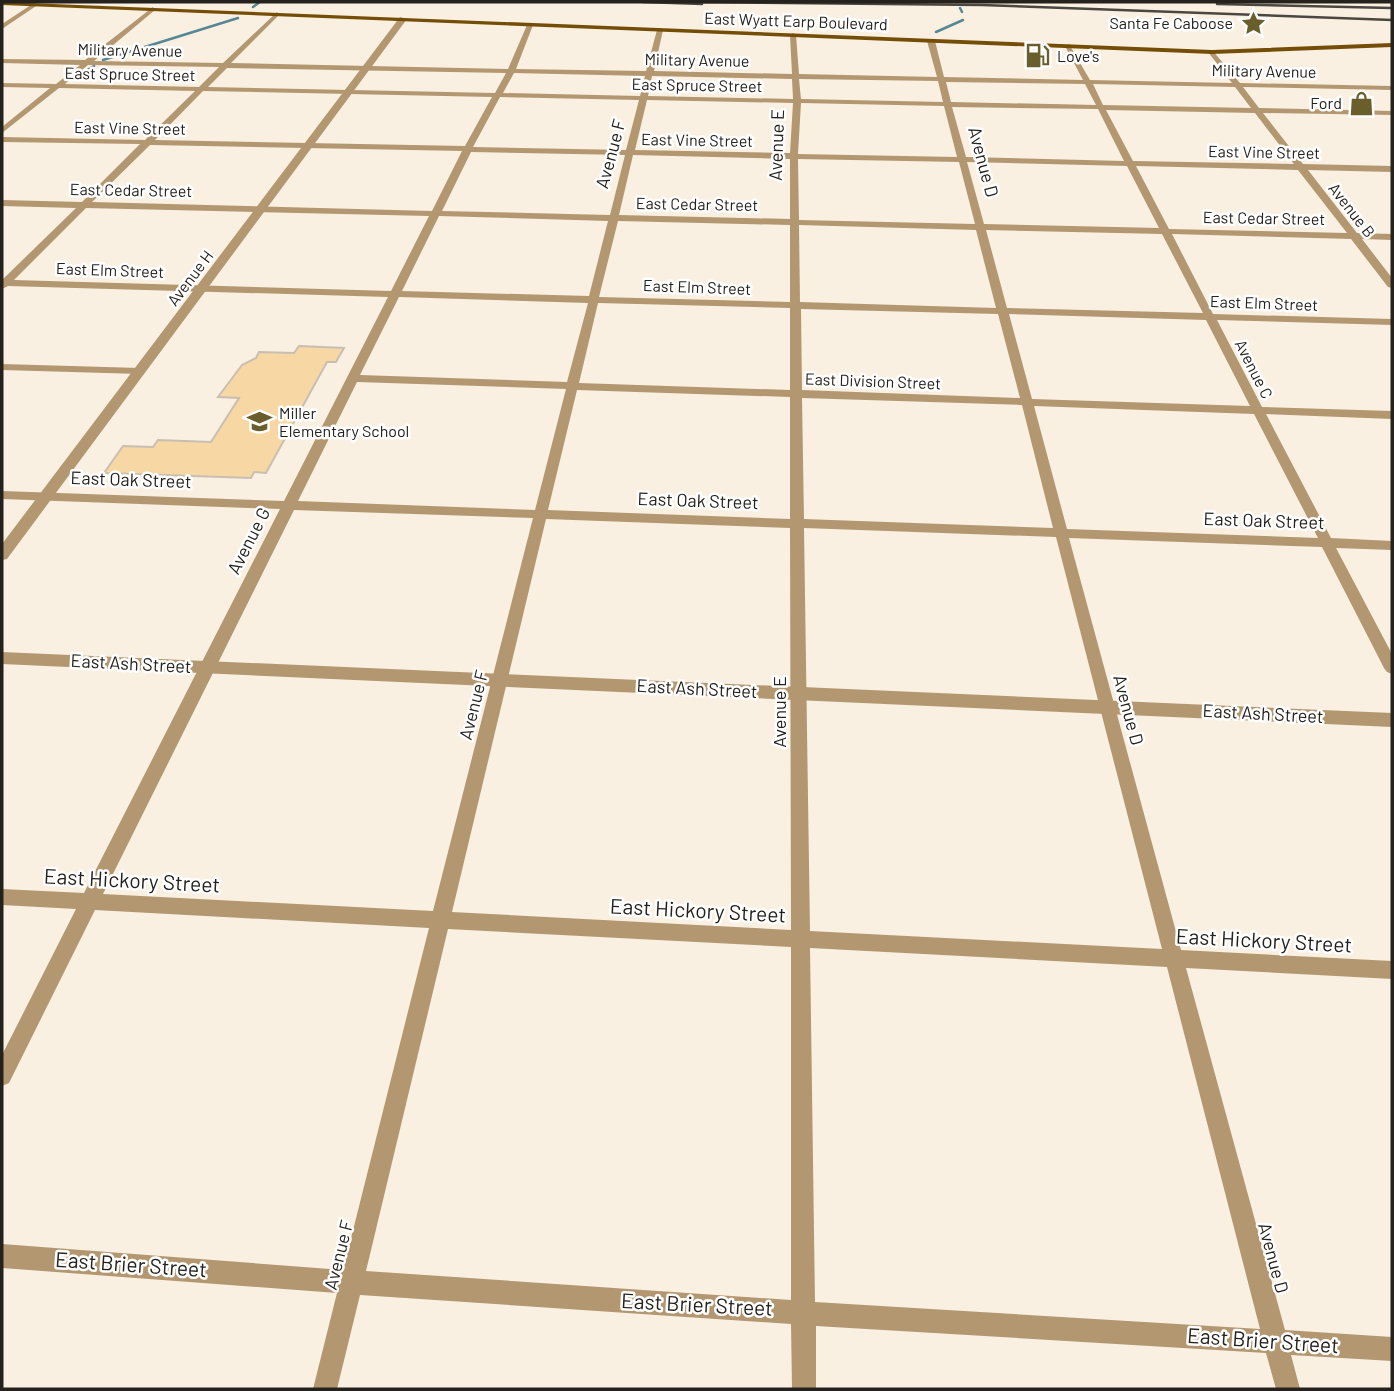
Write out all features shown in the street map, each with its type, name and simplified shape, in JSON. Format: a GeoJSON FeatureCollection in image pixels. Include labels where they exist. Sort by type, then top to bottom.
{"type":"FeatureCollection","features":[{"type":"Feature","properties":{"kind":"main road","name":"East Wyatt Earp Boulevard"},"geometry":{"type":"LineString","coordinates":[[2,3],[1291,56],[1392,51]]}},
{"type":"Feature","properties":{"kind":"main road","name":"East Wyatt Earp Boulevard"},"geometry":{"type":"LineString","coordinates":[[1212,52],[1314,51],[1392,45]]}},
{"type":"Feature","properties":{"kind":"street"},"geometry":{"type":"LineString","coordinates":[[2,27],[36,4]]}},
{"type":"Feature","properties":{"kind":"street"},"geometry":{"type":"LineString","coordinates":[[2,131],[153,9]]}},
{"type":"Feature","properties":{"kind":"street"},"geometry":{"type":"LineString","coordinates":[[3,284],[277,14]]}},
{"type":"Feature","properties":{"kind":"street","name":"Avenue H"},"geometry":{"type":"LineString","coordinates":[[2,555],[403,19]]}},
{"type":"Feature","properties":{"kind":"street","name":"Avenue G"},"geometry":{"type":"LineString","coordinates":[[2,1076],[435,213],[511,71],[530,24]]}},
{"type":"Feature","properties":{"kind":"street","name":"Avenue F"},"geometry":{"type":"LineString","coordinates":[[325,1389],[630,153],[646,98],[660,30]]}},
{"type":"Feature","properties":{"kind":"street","name":"Avenue E"},"geometry":{"type":"LineString","coordinates":[[793,35],[797,102],[794,156],[804,1389]]}},
{"type":"Feature","properties":{"kind":"street","name":"Avenue D"},"geometry":{"type":"LineString","coordinates":[[930,41],[1288,1389]]}},
{"type":"Feature","properties":{"kind":"street","name":"Avenue C"},"geometry":{"type":"LineString","coordinates":[[1069,46],[1392,668]]}},
{"type":"Feature","properties":{"kind":"street","name":"Avenue B"},"geometry":{"type":"LineString","coordinates":[[1212,52],[1392,285]]}},
{"type":"Feature","properties":{"kind":"street","name":"Military Avenue"},"geometry":{"type":"LineString","coordinates":[[2,61],[1391,89]]}},
{"type":"Feature","properties":{"kind":"street","name":"East Spruce Street"},"geometry":{"type":"LineString","coordinates":[[2,85],[1392,113]]}},
{"type":"Feature","properties":{"kind":"street","name":"East Vine Street"},"geometry":{"type":"LineString","coordinates":[[2,139],[1392,169]]}},
{"type":"Feature","properties":{"kind":"street","name":"East Cedar Street"},"geometry":{"type":"LineString","coordinates":[[2,203],[1392,237]]}},
{"type":"Feature","properties":{"kind":"street","name":"East Elm Street"},"geometry":{"type":"LineString","coordinates":[[3,284],[1392,322]]}},
{"type":"Feature","properties":{"kind":"street"},"geometry":{"type":"LineString","coordinates":[[2,367],[140,371]]}},
{"type":"Feature","properties":{"kind":"street","name":"East Division Street"},"geometry":{"type":"LineString","coordinates":[[352,379],[1392,415]]}},
{"type":"Feature","properties":{"kind":"street","name":"East Oak Street"},"geometry":{"type":"LineString","coordinates":[[2,495],[1392,545]]}},
{"type":"Feature","properties":{"kind":"street","name":"East Ash Street"},"geometry":{"type":"LineString","coordinates":[[2,659],[1392,720]]}},
{"type":"Feature","properties":{"kind":"street","name":"East Hickory Street"},"geometry":{"type":"LineString","coordinates":[[2,897],[1392,970]]}},
{"type":"Feature","properties":{"kind":"street","name":"East Brier Street"},"geometry":{"type":"LineString","coordinates":[[2,1256],[578,1299],[1392,1349]]}},
{"type":"Feature","properties":{"kind":"building","name":"Miller Elementary School"},"geometry":{"type":"Polygon","coordinates":[[[299,346],[344,348],[336,362],[327,362],[266,473],[254,472],[251,478],[104,473],[123,446],[153,447],[158,440],[211,442],[239,398],[218,397],[242,365],[256,358],[259,352],[294,353],[299,346]]]}},
{"type":"Feature","properties":{"kind":"waterway"},"geometry":{"type":"LineString","coordinates":[[253,7],[260,2]]}},
{"type":"Feature","properties":{"kind":"waterway"},"geometry":{"type":"LineString","coordinates":[[960,8],[962,12]]}},
{"type":"Feature","properties":{"kind":"waterway"},"geometry":{"type":"LineString","coordinates":[[103,60],[238,18]]}},
{"type":"Feature","properties":{"kind":"waterway"},"geometry":{"type":"LineString","coordinates":[[936,32],[963,20]]}},
{"type":"Feature","properties":{"kind":"waterway"},"geometry":{"type":"LineString","coordinates":[[81,74],[94,66]]}},
{"type":"Feature","properties":{"kind":"railway"},"geometry":{"type":"LineString","coordinates":[[643,2],[702,4]]}},
{"type":"Feature","properties":{"kind":"railway"},"geometry":{"type":"LineString","coordinates":[[692,2],[982,5],[1392,20]]}},
{"type":"Feature","properties":{"kind":"railway"},"geometry":{"type":"LineString","coordinates":[[1217,4],[1392,8]]}},
{"type":"Feature","properties":{"kind":"place","name":"Santa Fe Caboose"},"geometry":{"type":"Point","coordinates":[1253,23]}},
{"type":"Feature","properties":{"kind":"place","name":"Love's"},"geometry":{"type":"Point","coordinates":[1037,56]}},
{"type":"Feature","properties":{"kind":"place","name":"Ford"},"geometry":{"type":"Point","coordinates":[1362,103]}},
{"type":"Feature","properties":{"kind":"place","name":"Miller Elementary School"},"geometry":{"type":"Point","coordinates":[259,422]}}]}
